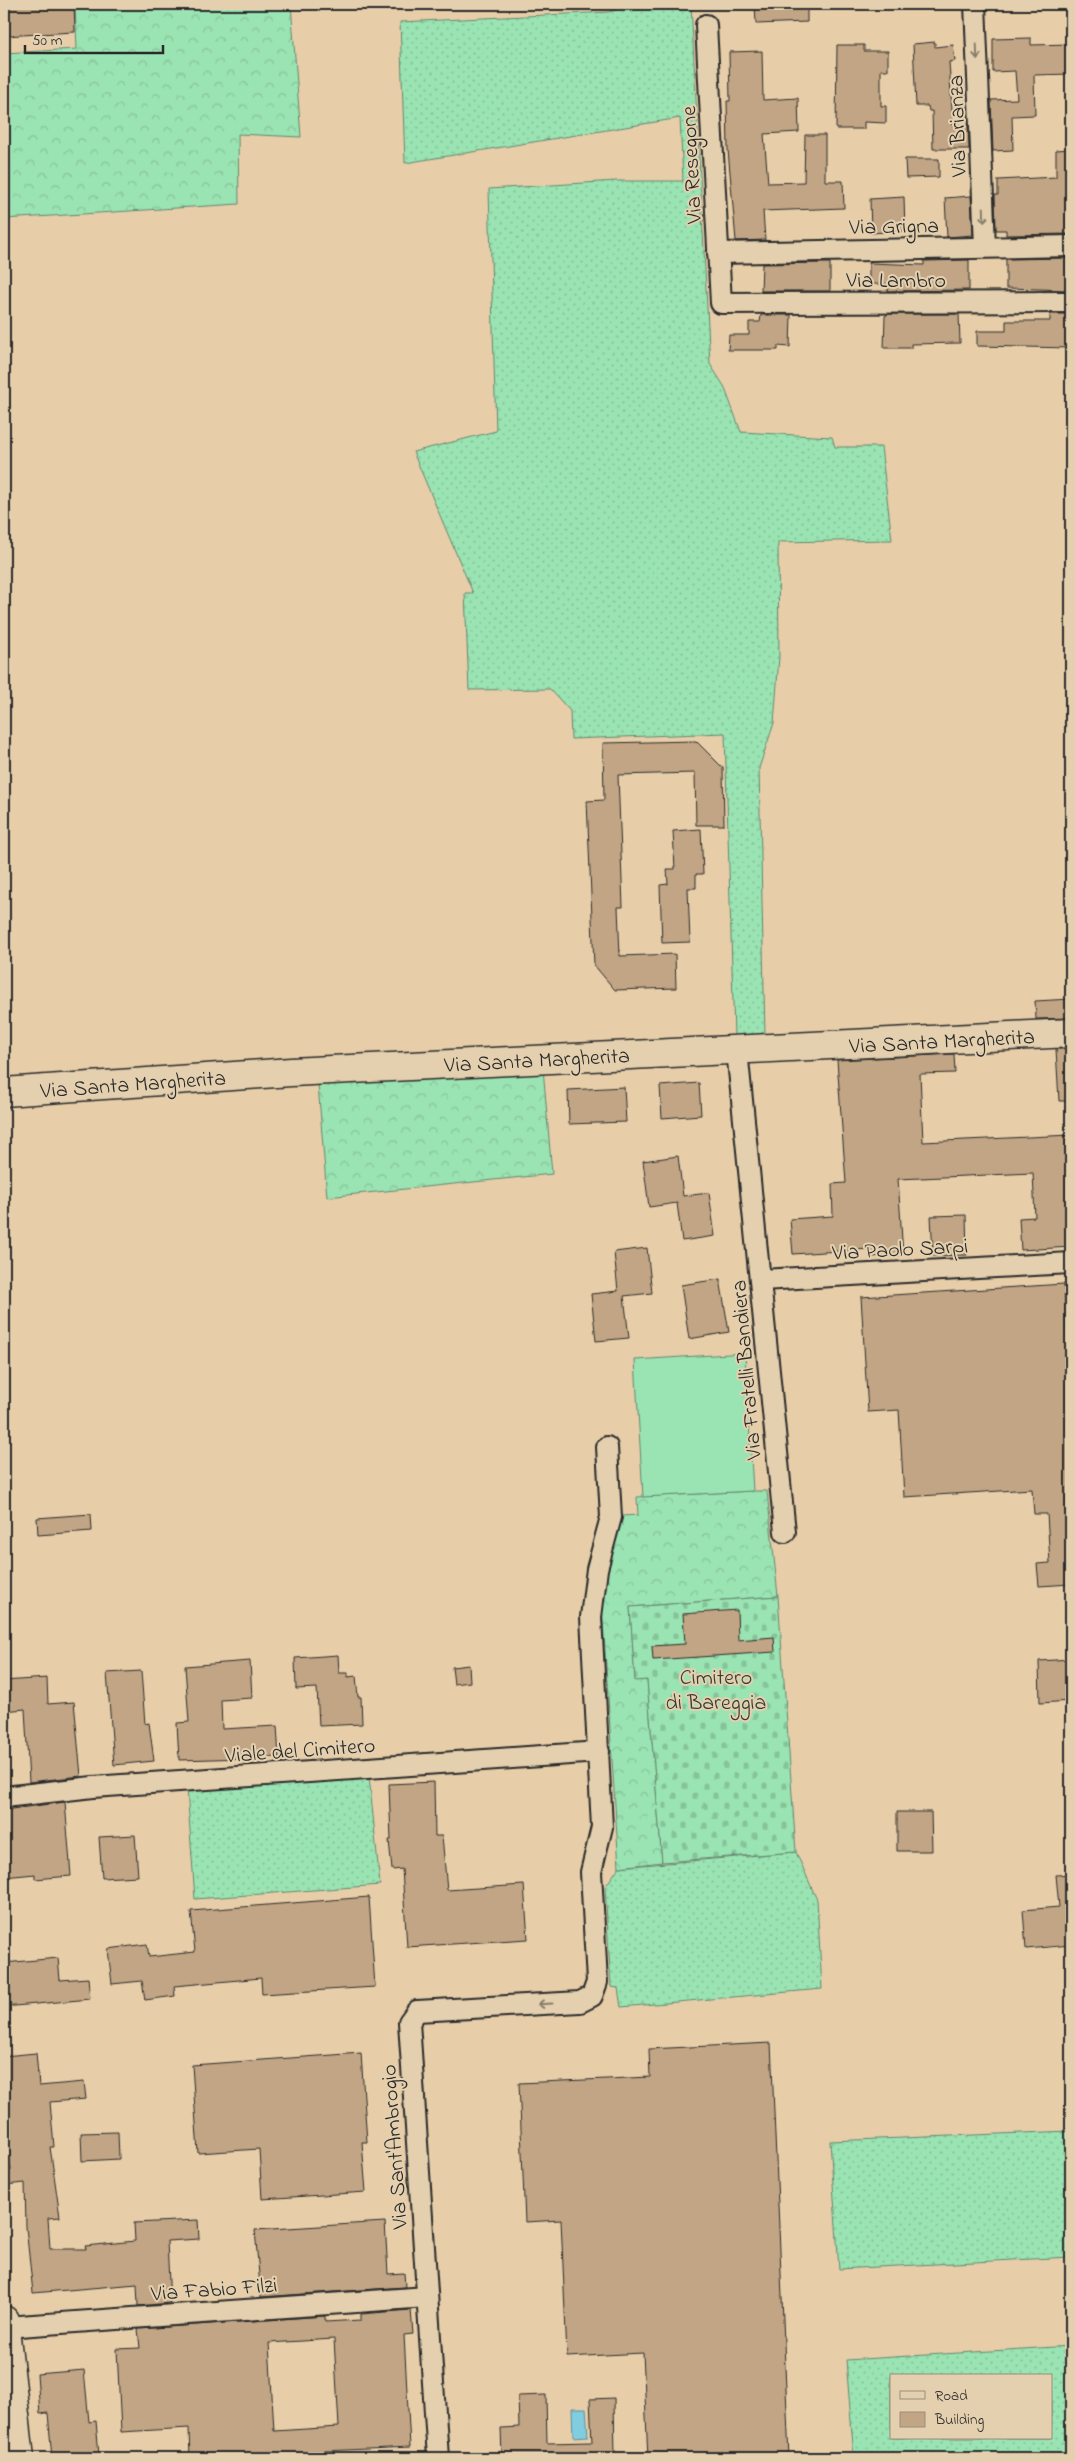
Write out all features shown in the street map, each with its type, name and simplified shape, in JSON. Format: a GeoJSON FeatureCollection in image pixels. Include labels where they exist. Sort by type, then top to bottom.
{"type":"FeatureCollection","features":[{"type":"Feature","properties":{"kind":"street","name":"Via Brianza"},"geometry":{"type":"LineString","coordinates":[[975,4],[985,247]]}},
{"type":"Feature","properties":{"kind":"street","name":"Via Resegone"},"geometry":{"type":"LineString","coordinates":[[706,25],[721,303]]}},
{"type":"Feature","properties":{"kind":"street","name":"Via Grigna"},"geometry":{"type":"LineString","coordinates":[[718,253],[1071,246]]}},
{"type":"Feature","properties":{"kind":"street","name":"Via Lambro"},"geometry":{"type":"LineString","coordinates":[[721,303],[1071,302]]}},
{"type":"Feature","properties":{"kind":"street","name":"Via Santa Margherita"},"geometry":{"type":"LineString","coordinates":[[4,1092],[291,1072],[1071,1033]]}},
{"type":"Feature","properties":{"kind":"street","name":"Via Fratelli Bandiera"},"geometry":{"type":"LineString","coordinates":[[738,1050],[785,1532]]}},
{"type":"Feature","properties":{"kind":"street","name":"Via Paolo Sarpi"},"geometry":{"type":"LineString","coordinates":[[761,1280],[1071,1263]]}},
{"type":"Feature","properties":{"kind":"street"},"geometry":{"type":"LineString","coordinates":[[599,1752],[591,1618],[597,1569],[611,1516],[607,1447]]}},
{"type":"Feature","properties":{"kind":"street","name":"Viale del Cimitero"},"geometry":{"type":"LineString","coordinates":[[4,1797],[93,1788],[599,1752]]}},
{"type":"Feature","properties":{"kind":"street","name":"Via Sant'Ambrogio"},"geometry":{"type":"LineString","coordinates":[[438,2458],[409,2022],[417,2011],[580,2002],[592,1996],[597,1982],[591,1872],[602,1828],[599,1752]]}},
{"type":"Feature","properties":{"kind":"street","name":"Via Fabio Filzi"},"geometry":{"type":"LineString","coordinates":[[4,2324],[427,2297]]}},
{"type":"Feature","properties":{"kind":"street"},"geometry":{"type":"LineString","coordinates":[[4,2324],[20,2458]]}},
{"type":"Feature","properties":{"kind":"green space"},"geometry":{"type":"Polygon","coordinates":[[[75,4],[291,4],[301,137],[238,134],[239,204],[4,219],[4,53],[77,49],[75,4]]]}},
{"type":"Feature","properties":{"kind":"green space"},"geometry":{"type":"Polygon","coordinates":[[[633,4],[691,4],[710,364],[724,386],[741,432],[832,437],[835,447],[881,447],[892,540],[778,542],[779,657],[774,723],[759,768],[765,1035],[734,1036],[725,733],[571,739],[570,711],[550,689],[469,690],[465,593],[473,593],[413,452],[496,431],[489,189],[616,181],[683,181],[680,118],[405,163],[400,22],[609,12],[633,4]]]}},
{"type":"Feature","properties":{"kind":"green space"},"geometry":{"type":"Polygon","coordinates":[[[543,1068],[552,1174],[327,1197],[318,1084],[543,1068]]]}},
{"type":"Feature","properties":{"kind":"green space"},"geometry":{"type":"Polygon","coordinates":[[[745,1353],[753,1491],[643,1497],[635,1360],[745,1353]]]}},
{"type":"Feature","properties":{"kind":"green space"},"geometry":{"type":"Polygon","coordinates":[[[767,1491],[778,1596],[630,1607],[635,1680],[647,1680],[662,1862],[619,1867],[602,1605],[611,1552],[622,1516],[638,1515],[637,1497],[767,1491]]]}},
{"type":"Feature","properties":{"kind":"green space","name":"Cimitero di Bareggia"},"geometry":{"type":"Polygon","coordinates":[[[778,1596],[796,1852],[662,1862],[647,1680],[635,1681],[630,1607],[778,1596]]]}},
{"type":"Feature","properties":{"kind":"green space"},"geometry":{"type":"Polygon","coordinates":[[[369,1776],[380,1885],[195,1899],[187,1789],[369,1776]]]}},
{"type":"Feature","properties":{"kind":"green space"},"geometry":{"type":"Polygon","coordinates":[[[796,1852],[817,1900],[822,1989],[621,2007],[618,1988],[611,1987],[605,1887],[619,1867],[796,1852]]]}},
{"type":"Feature","properties":{"kind":"green space"},"geometry":{"type":"Polygon","coordinates":[[[1071,2131],[1071,2257],[839,2269],[830,2141],[1071,2131]]]}},
{"type":"Feature","properties":{"kind":"green space"},"geometry":{"type":"Polygon","coordinates":[[[1071,2346],[1071,2458],[854,2458],[846,2360],[1071,2346]]]}},
{"type":"Feature","properties":{"kind":"water"},"geometry":{"type":"Polygon","coordinates":[[[572,2408],[586,2408],[588,2436],[573,2437],[572,2408]]]}},
{"type":"Feature","properties":{"kind":"building"},"geometry":{"type":"Polygon","coordinates":[[[74,4],[75,32],[4,36],[4,6],[74,4]]]}},
{"type":"Feature","properties":{"kind":"building"},"geometry":{"type":"Polygon","coordinates":[[[755,4],[807,4],[807,22],[756,24],[755,4]]]}},
{"type":"Feature","properties":{"kind":"building"},"geometry":{"type":"Polygon","coordinates":[[[1031,38],[1031,45],[1071,44],[1071,74],[1034,75],[1035,115],[1012,116],[1013,150],[993,151],[991,100],[1017,99],[1015,71],[993,72],[993,39],[1031,38]]]}},
{"type":"Feature","properties":{"kind":"building"},"geometry":{"type":"Polygon","coordinates":[[[935,42],[935,47],[953,45],[955,61],[949,62],[953,125],[968,125],[969,149],[933,149],[932,111],[929,111],[928,106],[916,106],[913,44],[935,42]]]}},
{"type":"Feature","properties":{"kind":"building"},"geometry":{"type":"Polygon","coordinates":[[[837,45],[864,45],[864,51],[888,51],[888,70],[881,70],[881,106],[886,106],[886,123],[864,122],[864,129],[836,129],[837,45]]]}},
{"type":"Feature","properties":{"kind":"building"},"geometry":{"type":"Polygon","coordinates":[[[762,51],[763,100],[798,98],[799,132],[764,134],[768,183],[804,182],[805,135],[825,135],[825,181],[843,181],[844,208],[763,211],[765,240],[736,241],[728,150],[729,52],[762,51]]]}},
{"type":"Feature","properties":{"kind":"building"},"geometry":{"type":"Polygon","coordinates":[[[1071,149],[1071,234],[1006,235],[1006,230],[996,230],[995,195],[998,195],[998,180],[1056,177],[1056,150],[1071,149]]]}},
{"type":"Feature","properties":{"kind":"building"},"geometry":{"type":"Polygon","coordinates":[[[905,159],[939,159],[939,177],[906,178],[905,159]]]}},
{"type":"Feature","properties":{"kind":"building"},"geometry":{"type":"Polygon","coordinates":[[[971,196],[973,235],[947,237],[945,198],[971,196]]]}},
{"type":"Feature","properties":{"kind":"building"},"geometry":{"type":"Polygon","coordinates":[[[904,197],[905,231],[871,233],[870,199],[904,197]]]}},
{"type":"Feature","properties":{"kind":"building"},"geometry":{"type":"Polygon","coordinates":[[[1071,258],[1071,290],[1006,288],[1006,259],[1071,258]]]}},
{"type":"Feature","properties":{"kind":"building"},"geometry":{"type":"Polygon","coordinates":[[[969,260],[969,290],[888,291],[888,284],[869,284],[869,263],[924,265],[924,261],[969,260]]]}},
{"type":"Feature","properties":{"kind":"building"},"geometry":{"type":"Polygon","coordinates":[[[830,263],[830,291],[761,291],[762,264],[830,263]]]}},
{"type":"Feature","properties":{"kind":"building"},"geometry":{"type":"Polygon","coordinates":[[[888,314],[959,314],[960,343],[911,344],[911,348],[884,348],[885,316],[888,314]]]}},
{"type":"Feature","properties":{"kind":"building"},"geometry":{"type":"Polygon","coordinates":[[[1050,314],[1071,314],[1071,348],[977,346],[977,331],[1006,331],[1006,321],[1050,321],[1050,314]]]}},
{"type":"Feature","properties":{"kind":"building"},"geometry":{"type":"Polygon","coordinates":[[[761,315],[791,315],[790,347],[778,346],[778,350],[728,350],[729,335],[749,335],[749,322],[760,322],[761,315]]]}},
{"type":"Feature","properties":{"kind":"building"},"geometry":{"type":"Polygon","coordinates":[[[696,741],[723,768],[724,825],[696,825],[695,773],[618,775],[623,907],[618,907],[620,956],[675,954],[676,988],[615,990],[594,965],[587,801],[604,800],[603,743],[696,741]]]}},
{"type":"Feature","properties":{"kind":"building"},"geometry":{"type":"Polygon","coordinates":[[[701,829],[703,874],[696,874],[696,888],[688,888],[690,942],[662,943],[660,885],[668,884],[667,869],[675,869],[673,831],[701,829]]]}},
{"type":"Feature","properties":{"kind":"building"},"geometry":{"type":"Polygon","coordinates":[[[1071,999],[1071,1018],[1036,1019],[1035,1001],[1071,999]]]}},
{"type":"Feature","properties":{"kind":"building"},"geometry":{"type":"Polygon","coordinates":[[[1056,1049],[1071,1049],[1071,1101],[1059,1101],[1056,1049]]]}},
{"type":"Feature","properties":{"kind":"building"},"geometry":{"type":"Polygon","coordinates":[[[954,1054],[955,1073],[920,1074],[923,1142],[1071,1135],[1071,1247],[1021,1250],[1019,1218],[1035,1217],[1033,1173],[898,1179],[903,1255],[870,1257],[870,1249],[793,1254],[790,1219],[833,1216],[832,1184],[846,1183],[837,1060],[954,1054]]]}},
{"type":"Feature","properties":{"kind":"building"},"geometry":{"type":"Polygon","coordinates":[[[699,1083],[701,1115],[662,1118],[660,1086],[699,1083]]]}},
{"type":"Feature","properties":{"kind":"building"},"geometry":{"type":"Polygon","coordinates":[[[624,1087],[626,1122],[569,1124],[568,1090],[624,1087]]]}},
{"type":"Feature","properties":{"kind":"building"},"geometry":{"type":"Polygon","coordinates":[[[678,1156],[683,1196],[709,1193],[715,1236],[682,1241],[677,1203],[649,1207],[643,1161],[678,1156]]]}},
{"type":"Feature","properties":{"kind":"building"},"geometry":{"type":"Polygon","coordinates":[[[966,1215],[967,1255],[933,1256],[931,1216],[966,1215]]]}},
{"type":"Feature","properties":{"kind":"building"},"geometry":{"type":"Polygon","coordinates":[[[647,1248],[652,1293],[624,1296],[629,1338],[596,1341],[591,1294],[618,1291],[614,1252],[647,1248]]]}},
{"type":"Feature","properties":{"kind":"building"},"geometry":{"type":"Polygon","coordinates":[[[720,1279],[729,1332],[689,1339],[681,1285],[720,1279]]]}},
{"type":"Feature","properties":{"kind":"building"},"geometry":{"type":"Polygon","coordinates":[[[1064,1284],[1069,1362],[1071,1361],[1071,1584],[1039,1586],[1037,1564],[1050,1563],[1047,1514],[1034,1514],[1032,1489],[904,1497],[899,1410],[868,1412],[861,1297],[1064,1284]]]}},
{"type":"Feature","properties":{"kind":"building"},"geometry":{"type":"Polygon","coordinates":[[[91,1514],[92,1531],[38,1535],[37,1518],[91,1514]]]}},
{"type":"Feature","properties":{"kind":"building"},"geometry":{"type":"Polygon","coordinates":[[[737,1610],[738,1640],[774,1637],[775,1652],[653,1660],[652,1646],[685,1644],[683,1614],[737,1610]]]}},
{"type":"Feature","properties":{"kind":"building"},"geometry":{"type":"Polygon","coordinates":[[[338,1655],[339,1673],[348,1673],[348,1677],[356,1676],[358,1697],[361,1697],[362,1724],[319,1726],[317,1688],[296,1689],[295,1658],[338,1655]]]}},
{"type":"Feature","properties":{"kind":"building"},"geometry":{"type":"Polygon","coordinates":[[[1071,1659],[1071,1701],[1040,1703],[1039,1661],[1071,1659]]]}},
{"type":"Feature","properties":{"kind":"building"},"geometry":{"type":"Polygon","coordinates":[[[250,1661],[252,1698],[221,1700],[222,1729],[277,1726],[279,1757],[179,1760],[177,1723],[189,1722],[185,1666],[250,1661]]]}},
{"type":"Feature","properties":{"kind":"building"},"geometry":{"type":"Polygon","coordinates":[[[469,1665],[470,1682],[454,1684],[452,1667],[469,1665]]]}},
{"type":"Feature","properties":{"kind":"building"},"geometry":{"type":"Polygon","coordinates":[[[141,1671],[145,1724],[149,1723],[154,1761],[114,1765],[107,1673],[141,1671]]]}},
{"type":"Feature","properties":{"kind":"building"},"geometry":{"type":"Polygon","coordinates":[[[47,1678],[48,1704],[74,1702],[81,1776],[29,1782],[25,1709],[4,1711],[4,1681],[47,1678]]]}},
{"type":"Feature","properties":{"kind":"building"},"geometry":{"type":"Polygon","coordinates":[[[434,1782],[435,1836],[442,1836],[447,1890],[524,1885],[528,1939],[407,1947],[402,1869],[392,1870],[389,1840],[391,1840],[389,1784],[434,1782]]]}},
{"type":"Feature","properties":{"kind":"building"},"geometry":{"type":"Polygon","coordinates":[[[65,1802],[71,1876],[35,1879],[35,1874],[4,1877],[4,1810],[65,1802]]]}},
{"type":"Feature","properties":{"kind":"building"},"geometry":{"type":"Polygon","coordinates":[[[897,1812],[931,1812],[932,1851],[897,1851],[897,1812]]]}},
{"type":"Feature","properties":{"kind":"building"},"geometry":{"type":"Polygon","coordinates":[[[135,1835],[138,1876],[102,1878],[99,1837],[135,1835]]]}},
{"type":"Feature","properties":{"kind":"building"},"geometry":{"type":"Polygon","coordinates":[[[1071,1874],[1071,1945],[1026,1949],[1023,1910],[1059,1907],[1056,1875],[1071,1874]]]}},
{"type":"Feature","properties":{"kind":"building"},"geometry":{"type":"Polygon","coordinates":[[[369,1897],[375,1987],[262,1994],[261,1978],[174,1986],[175,1996],[145,2000],[142,1981],[112,1984],[108,1949],[147,1944],[149,1957],[195,1952],[191,1911],[369,1897]]]}},
{"type":"Feature","properties":{"kind":"building"},"geometry":{"type":"Polygon","coordinates":[[[58,1958],[60,1980],[88,1978],[90,1999],[4,2007],[4,1963],[58,1958]]]}},
{"type":"Feature","properties":{"kind":"building"},"geometry":{"type":"Polygon","coordinates":[[[771,2043],[789,2458],[648,2458],[643,2353],[567,2357],[561,2220],[525,2222],[519,2083],[650,2077],[649,2049],[771,2043]]]}},
{"type":"Feature","properties":{"kind":"building"},"geometry":{"type":"Polygon","coordinates":[[[36,2053],[39,2086],[84,2082],[86,2099],[50,2102],[54,2147],[50,2147],[60,2217],[48,2218],[50,2249],[86,2249],[85,2246],[135,2241],[134,2223],[198,2220],[199,2239],[167,2241],[170,2303],[138,2306],[137,2284],[33,2293],[26,2227],[25,2183],[5,2185],[4,2171],[11,2170],[4,2106],[4,2056],[36,2053]]]}},
{"type":"Feature","properties":{"kind":"building"},"geometry":{"type":"Polygon","coordinates":[[[361,2053],[367,2142],[362,2142],[366,2192],[262,2199],[259,2149],[198,2153],[192,2065],[361,2053]]]}},
{"type":"Feature","properties":{"kind":"building"},"geometry":{"type":"Polygon","coordinates":[[[118,2132],[119,2159],[82,2161],[81,2133],[118,2132]]]}},
{"type":"Feature","properties":{"kind":"building"},"geometry":{"type":"Polygon","coordinates":[[[385,2222],[388,2274],[404,2273],[405,2287],[261,2297],[255,2230],[385,2222]]]}},
{"type":"Feature","properties":{"kind":"building"},"geometry":{"type":"Polygon","coordinates":[[[411,2310],[413,2334],[404,2335],[410,2447],[325,2451],[326,2457],[190,2458],[189,2428],[121,2432],[117,2349],[140,2348],[138,2329],[325,2316],[325,2322],[361,2320],[361,2314],[411,2310]],[[334,2339],[269,2343],[274,2431],[339,2427],[334,2339]]]}},
{"type":"Feature","properties":{"kind":"building"},"geometry":{"type":"Polygon","coordinates":[[[84,2370],[89,2422],[96,2421],[99,2455],[88,2456],[88,2458],[52,2458],[48,2413],[40,2414],[37,2374],[84,2370]]]}},
{"type":"Feature","properties":{"kind":"building"},"geometry":{"type":"Polygon","coordinates":[[[546,2395],[547,2443],[592,2442],[590,2399],[614,2398],[615,2458],[502,2458],[501,2428],[519,2427],[518,2396],[546,2395]]]}}]}
